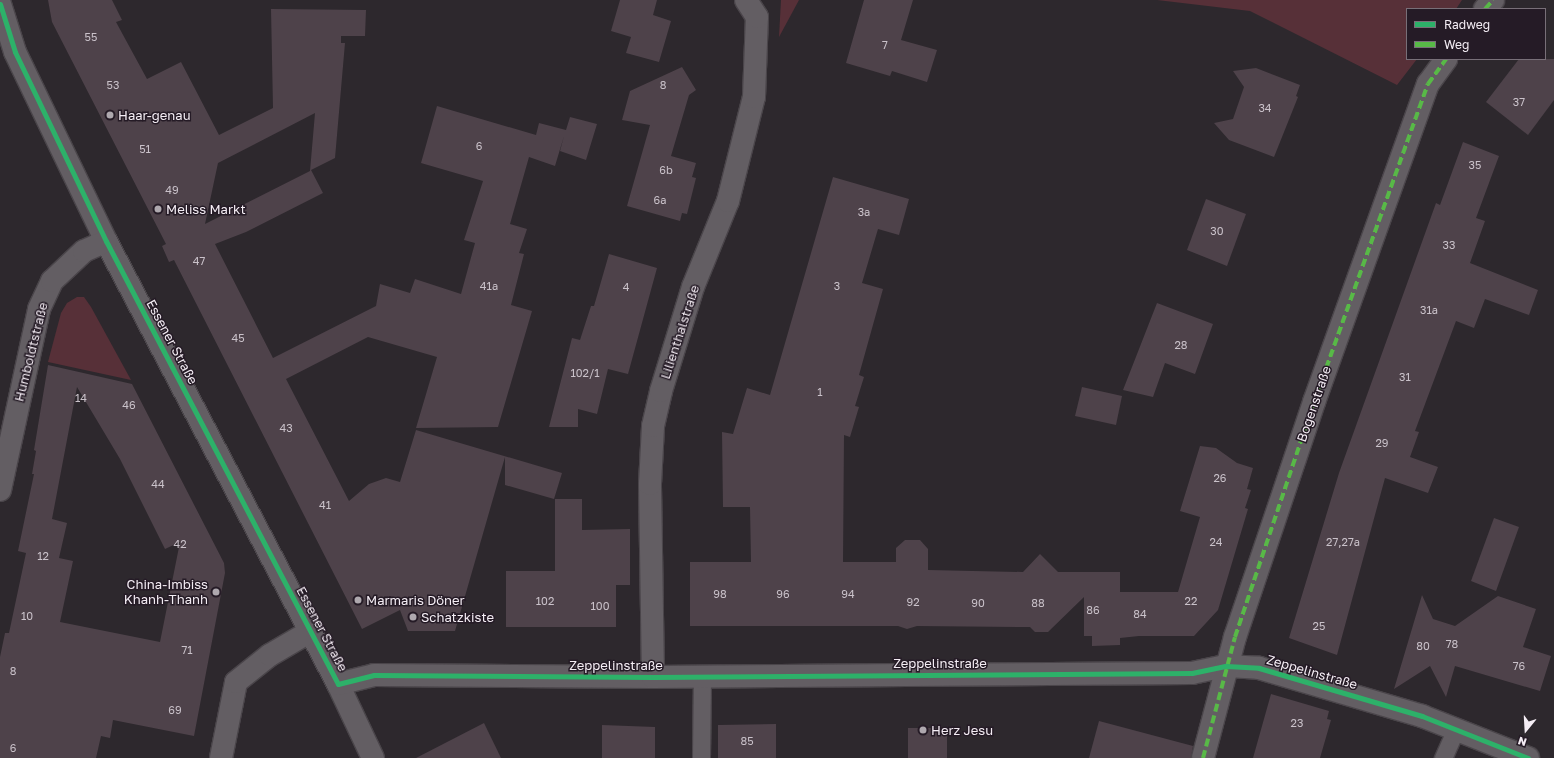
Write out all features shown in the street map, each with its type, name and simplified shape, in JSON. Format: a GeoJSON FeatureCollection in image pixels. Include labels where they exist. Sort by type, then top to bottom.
{"type":"FeatureCollection","features":[{"type":"Feature","properties":{"kind":"street","name":"Lilienthalstraße"},"geometry":{"type":"LineString","coordinates":[[653,676],[650,484],[654,426],[661,391],[693,287],[728,201],[751,112],[757,63],[757,17],[746,0]]}},
{"type":"Feature","properties":{"kind":"street"},"geometry":{"type":"LineString","coordinates":[[1486,8],[1493,0]]}},
{"type":"Feature","properties":{"kind":"street","name":"Essener Straße"},"geometry":{"type":"LineString","coordinates":[[0,4],[15,52],[106,241],[309,632],[338,684],[373,758]]}},
{"type":"Feature","properties":{"kind":"street","name":"Bogenstraße"},"geometry":{"type":"LineString","coordinates":[[1203,758],[1226,666],[1314,402],[1398,162],[1428,84],[1445,60]]}},
{"type":"Feature","properties":{"kind":"street","name":"Humboldtstraße"},"geometry":{"type":"LineString","coordinates":[[0,490],[39,309],[52,281],[84,251],[106,241]]}},
{"type":"Feature","properties":{"kind":"street"},"geometry":{"type":"LineString","coordinates":[[221,758],[236,682],[270,655],[309,632]]}},
{"type":"Feature","properties":{"kind":"street","name":"Zeppelinstraße"},"geometry":{"type":"LineString","coordinates":[[338,684],[374,675],[702,676],[1192,673],[1226,666],[1259,668],[1422,716],[1528,758]]}},
{"type":"Feature","properties":{"kind":"lane"},"geometry":{"type":"LineString","coordinates":[[701,758],[702,676]]}},
{"type":"Feature","properties":{"kind":"lane"},"geometry":{"type":"LineString","coordinates":[[1443,758],[1456,729]]}},
{"type":"Feature","properties":{"kind":"shaded area"},"geometry":{"type":"Polygon","coordinates":[[[781,0],[799,0],[779,37],[781,0]]]}},
{"type":"Feature","properties":{"kind":"shaded area"},"geometry":{"type":"Polygon","coordinates":[[[1157,0],[1462,0],[1457,8],[1406,8],[1406,60],[1416,60],[1397,85],[1250,11],[1157,0]]]}},
{"type":"Feature","properties":{"kind":"shaded area"},"geometry":{"type":"Polygon","coordinates":[[[77,297],[84,297],[91,307],[131,380],[48,362],[61,313],[67,303],[77,297]]]}},
{"type":"Feature","properties":{"kind":"building"},"geometry":{"type":"Polygon","coordinates":[[[48,0],[112,0],[122,20],[116,22],[147,79],[181,62],[219,135],[273,108],[271,9],[366,10],[365,36],[341,36],[341,43],[345,43],[335,158],[311,170],[323,193],[246,232],[215,244],[273,358],[376,306],[380,284],[410,293],[415,279],[461,294],[475,243],[464,240],[483,181],[421,163],[437,106],[536,135],[539,123],[566,130],[570,117],[597,124],[586,160],[560,151],[564,136],[555,166],[529,157],[510,224],[527,229],[519,253],[524,254],[511,305],[532,311],[498,427],[416,428],[437,357],[368,337],[286,379],[349,501],[369,484],[386,478],[400,482],[416,430],[562,473],[554,499],[505,485],[505,457],[455,631],[408,631],[400,610],[362,629],[174,260],[169,262],[162,246],[166,244],[52,22],[48,0]],[[315,113],[218,163],[205,224],[310,171],[315,113]]]}},
{"type":"Feature","properties":{"kind":"building"},"geometry":{"type":"Polygon","coordinates":[[[620,0],[657,0],[653,15],[671,21],[659,62],[626,53],[631,37],[611,31],[620,0]]]}},
{"type":"Feature","properties":{"kind":"building"},"geometry":{"type":"Polygon","coordinates":[[[864,0],[913,0],[901,40],[937,50],[927,82],[892,71],[890,76],[846,63],[864,0]]]}},
{"type":"Feature","properties":{"kind":"building"},"geometry":{"type":"Polygon","coordinates":[[[1554,59],[1554,100],[1528,135],[1486,102],[1518,60],[1554,59]]]}},
{"type":"Feature","properties":{"kind":"building"},"geometry":{"type":"Polygon","coordinates":[[[682,67],[696,90],[689,95],[671,156],[696,163],[692,177],[696,178],[687,214],[682,213],[680,221],[627,206],[650,125],[622,120],[630,91],[682,67]]]}},
{"type":"Feature","properties":{"kind":"building"},"geometry":{"type":"Polygon","coordinates":[[[1256,68],[1300,85],[1296,96],[1298,97],[1274,157],[1229,140],[1214,123],[1233,119],[1244,87],[1233,71],[1256,68]]]}},
{"type":"Feature","properties":{"kind":"building"},"geometry":{"type":"Polygon","coordinates":[[[1463,142],[1499,156],[1476,218],[1485,221],[1470,263],[1538,290],[1529,315],[1485,299],[1474,328],[1456,321],[1415,431],[1419,432],[1410,457],[1438,467],[1428,493],[1385,478],[1337,655],[1289,638],[1339,473],[1436,203],[1440,205],[1463,142]]]}},
{"type":"Feature","properties":{"kind":"building"},"geometry":{"type":"Polygon","coordinates":[[[833,177],[909,199],[899,235],[878,229],[862,283],[883,289],[859,375],[864,377],[855,406],[859,407],[850,437],[844,435],[843,562],[896,562],[896,548],[905,540],[920,540],[928,549],[928,570],[1023,572],[1040,554],[1058,572],[1120,572],[1120,592],[1178,592],[1200,517],[1180,511],[1200,446],[1216,448],[1237,463],[1253,468],[1247,489],[1251,490],[1245,508],[1248,509],[1218,610],[1194,636],[1139,636],[1120,638],[1120,645],[1092,646],[1092,636],[1084,636],[1084,597],[1048,632],[1035,632],[1030,627],[917,626],[907,629],[898,626],[690,626],[690,562],[751,562],[750,507],[723,507],[722,432],[733,434],[747,388],[770,395],[833,177]]]}},
{"type":"Feature","properties":{"kind":"building"},"geometry":{"type":"Polygon","coordinates":[[[1206,199],[1246,214],[1227,266],[1187,250],[1206,199]]]}},
{"type":"Feature","properties":{"kind":"building"},"geometry":{"type":"Polygon","coordinates":[[[609,254],[657,268],[628,374],[608,369],[597,414],[578,409],[578,427],[549,427],[572,338],[580,340],[591,306],[594,306],[609,254]]]}},
{"type":"Feature","properties":{"kind":"building"},"geometry":{"type":"Polygon","coordinates":[[[1157,303],[1213,324],[1195,374],[1165,363],[1153,397],[1123,390],[1157,303]]]}},
{"type":"Feature","properties":{"kind":"building"},"geometry":{"type":"Polygon","coordinates":[[[48,365],[132,384],[224,563],[225,573],[194,736],[113,720],[110,738],[101,736],[96,758],[0,758],[0,657],[5,633],[9,633],[26,553],[18,551],[34,474],[32,474],[36,451],[34,450],[48,365]],[[77,387],[52,519],[67,523],[59,558],[73,561],[60,622],[160,642],[180,542],[165,549],[120,459],[77,387]]]}},
{"type":"Feature","properties":{"kind":"building"},"geometry":{"type":"Polygon","coordinates":[[[1082,387],[1122,396],[1116,425],[1075,416],[1082,387]]]}},
{"type":"Feature","properties":{"kind":"building"},"geometry":{"type":"Polygon","coordinates":[[[555,499],[582,499],[582,530],[630,529],[630,585],[616,585],[616,627],[506,627],[506,571],[555,571],[555,499]]]}},
{"type":"Feature","properties":{"kind":"building"},"geometry":{"type":"Polygon","coordinates":[[[1494,518],[1519,527],[1496,591],[1471,581],[1494,518]]]}},
{"type":"Feature","properties":{"kind":"building"},"geometry":{"type":"Polygon","coordinates":[[[1422,595],[1433,619],[1455,626],[1498,596],[1536,609],[1523,647],[1551,656],[1540,691],[1455,666],[1446,697],[1430,666],[1394,689],[1422,595]]]}},
{"type":"Feature","properties":{"kind":"building"},"geometry":{"type":"Polygon","coordinates":[[[1271,694],[1329,711],[1327,719],[1331,720],[1320,758],[1253,758],[1271,694]]]}},
{"type":"Feature","properties":{"kind":"building"},"geometry":{"type":"Polygon","coordinates":[[[1099,721],[1193,746],[1191,758],[1089,758],[1099,721]]]}},
{"type":"Feature","properties":{"kind":"building"},"geometry":{"type":"Polygon","coordinates":[[[484,723],[501,758],[416,758],[484,723]]]}},
{"type":"Feature","properties":{"kind":"building"},"geometry":{"type":"Polygon","coordinates":[[[776,724],[776,758],[718,758],[718,725],[776,724]]]}},
{"type":"Feature","properties":{"kind":"building"},"geometry":{"type":"Polygon","coordinates":[[[602,725],[655,727],[655,758],[602,758],[602,725]]]}},
{"type":"Feature","properties":{"kind":"building"},"geometry":{"type":"Polygon","coordinates":[[[908,728],[947,728],[947,758],[908,758],[908,728]]]}},
{"type":"Feature","properties":{"kind":"marked path"},"geometry":{"type":"LineString","coordinates":[[1486,8],[1493,0]]}},
{"type":"Feature","properties":{"kind":"marked path"},"geometry":{"type":"LineString","coordinates":[[1203,758],[1235,637],[1314,402],[1428,84],[1445,60]]}},
{"type":"Feature","properties":{"kind":"cycle path"},"geometry":{"type":"LineString","coordinates":[[0,4],[15,52],[106,241],[338,684],[374,675],[653,677],[1192,673],[1226,666],[1259,668],[1422,716],[1528,758]]}},
{"type":"Feature","properties":{"kind":"place","name":"Haar-genau"},"geometry":{"type":"Point","coordinates":[110,115]}},
{"type":"Feature","properties":{"kind":"place","name":"Meliss Markt"},"geometry":{"type":"Point","coordinates":[158,209]}},
{"type":"Feature","properties":{"kind":"place","name":"China-Imbiss Khanh-Thanh"},"geometry":{"type":"Point","coordinates":[216,592]}},
{"type":"Feature","properties":{"kind":"place","name":"Marmaris Döner"},"geometry":{"type":"Point","coordinates":[358,600]}},
{"type":"Feature","properties":{"kind":"place","name":"Schatzkiste"},"geometry":{"type":"Point","coordinates":[413,617]}},
{"type":"Feature","properties":{"kind":"place","name":"Herz Jesu"},"geometry":{"type":"Point","coordinates":[923,730]}}]}
